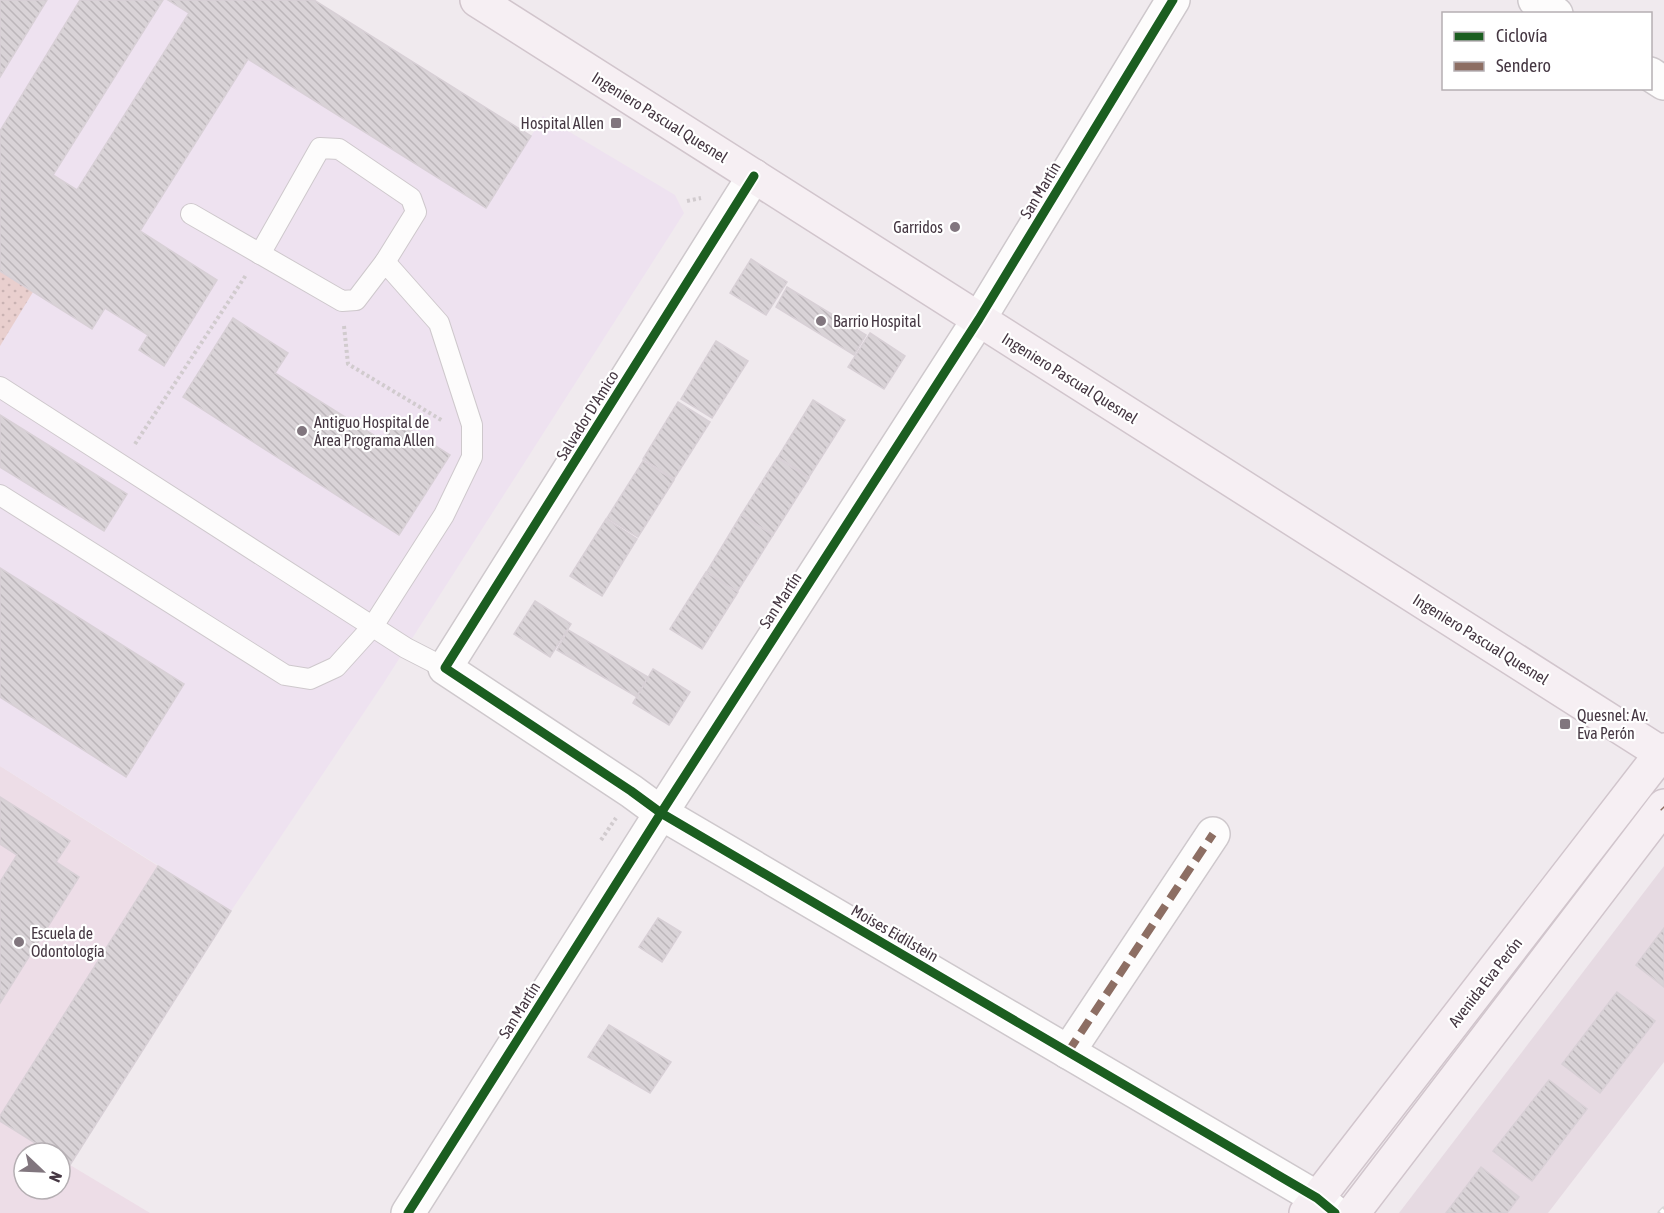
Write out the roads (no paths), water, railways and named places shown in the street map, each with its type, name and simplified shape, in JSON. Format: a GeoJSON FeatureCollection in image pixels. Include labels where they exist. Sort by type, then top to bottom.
{"type":"FeatureCollection","features":[{"type":"Feature","properties":{"kind":"main road","name":"Ingeniero Pascual Quesnel"},"geometry":{"type":"LineString","coordinates":[[477,0],[1663,753]]}},
{"type":"Feature","properties":{"kind":"main road","name":"Avenida Eva Perón"},"geometry":{"type":"LineString","coordinates":[[1319,1208],[1663,753]]}},
{"type":"Feature","properties":{"kind":"main road"},"geometry":{"type":"LineString","coordinates":[[1353,1213],[1664,807]]}},
{"type":"Feature","properties":{"kind":"street","name":"San Martín"},"geometry":{"type":"LineString","coordinates":[[408,1213],[661,813],[979,319],[1173,0]]}},
{"type":"Feature","properties":{"kind":"street"},"geometry":{"type":"LineString","coordinates":[[1535,0],[1553,12]]}},
{"type":"Feature","properties":{"kind":"street","name":"Salvador D'Amico"},"geometry":{"type":"LineString","coordinates":[[445,669],[754,177]]}},
{"type":"Feature","properties":{"kind":"street","name":"Moises Eidilstein"},"geometry":{"type":"LineString","coordinates":[[445,669],[661,813],[1068,1052],[1319,1208]]}},
{"type":"Feature","properties":{"kind":"street"},"geometry":{"type":"LineString","coordinates":[[1068,1052],[1213,834]]}},
{"type":"Feature","properties":{"kind":"lane"},"geometry":{"type":"LineString","coordinates":[[191,214],[260,254],[342,301],[356,300],[385,262],[416,212],[411,198],[339,149],[320,148],[260,254]]}},
{"type":"Feature","properties":{"kind":"lane"},"geometry":{"type":"LineString","coordinates":[[0,495],[285,675],[310,679],[336,667],[373,626],[444,515],[472,457],[472,425],[439,323],[385,262]]}},
{"type":"Feature","properties":{"kind":"lane"},"geometry":{"type":"LineString","coordinates":[[0,387],[406,648],[445,669]]}},
{"type":"Feature","properties":{"kind":"railway"},"geometry":{"type":"LineString","coordinates":[[1661,1213],[1664,1210]]}},
{"type":"Feature","properties":{"kind":"place","name":"Hospital Allen"},"geometry":{"type":"Point","coordinates":[616,123]}},
{"type":"Feature","properties":{"kind":"place","name":"Garridos"},"geometry":{"type":"Point","coordinates":[955,227]}},
{"type":"Feature","properties":{"kind":"place","name":"Barrio Hospital"},"geometry":{"type":"Point","coordinates":[821,321]}},
{"type":"Feature","properties":{"kind":"place","name":"Antiguo Hospital de Área Programa Allen"},"geometry":{"type":"Point","coordinates":[302,431]}},
{"type":"Feature","properties":{"kind":"place","name":"Quesnel: Av. Eva Perón"},"geometry":{"type":"Point","coordinates":[1565,724]}},
{"type":"Feature","properties":{"kind":"place","name":"Escuela de Odontología"},"geometry":{"type":"Point","coordinates":[19,942]}}]}
